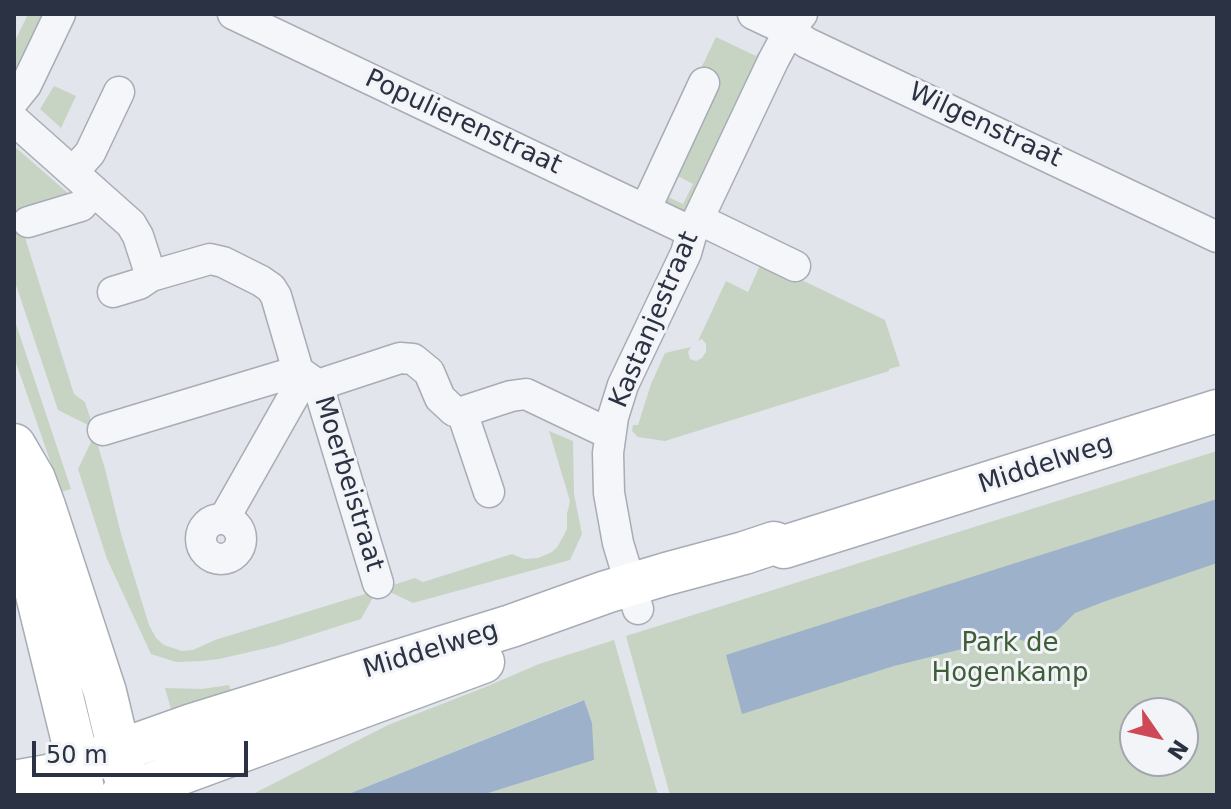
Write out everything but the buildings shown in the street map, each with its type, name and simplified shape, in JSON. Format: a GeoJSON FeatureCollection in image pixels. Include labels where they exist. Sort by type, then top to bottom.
{"type":"FeatureCollection","features":[{"type":"Feature","properties":{"kind":"main road","name":"Middelweg"},"geometry":{"type":"LineString","coordinates":[[14,782],[48,776],[82,780],[119,750],[511,626],[635,597],[707,588],[779,557],[784,547],[1217,411]]}},
{"type":"Feature","properties":{"kind":"main road"},"geometry":{"type":"LineString","coordinates":[[14,445],[34,479],[44,506],[105,692],[126,794]]}},
{"type":"Feature","properties":{"kind":"main road"},"geometry":{"type":"LineString","coordinates":[[14,501],[82,780]]}},
{"type":"Feature","properties":{"kind":"main road","name":"Middelweg"},"geometry":{"type":"LineString","coordinates":[[126,794],[534,643],[635,597]]}},
{"type":"Feature","properties":{"kind":"street"},"geometry":{"type":"LineString","coordinates":[[14,100],[26,85],[60,14]]}},
{"type":"Feature","properties":{"kind":"street","name":"Populierenstraat"},"geometry":{"type":"LineString","coordinates":[[233,14],[645,210],[695,226]]}},
{"type":"Feature","properties":{"kind":"street","name":"Wilgenstraat"},"geometry":{"type":"LineString","coordinates":[[753,14],[795,22],[807,43],[1217,237]]}},
{"type":"Feature","properties":{"kind":"street","name":"Kastanjestraat"},"geometry":{"type":"LineString","coordinates":[[635,597],[618,543],[608,474],[610,434],[623,385],[686,253],[695,226],[795,22]]}},
{"type":"Feature","properties":{"kind":"street","name":"Kastanjestraat"},"geometry":{"type":"LineString","coordinates":[[645,210],[704,83]]}},
{"type":"Feature","properties":{"kind":"street"},"geometry":{"type":"LineString","coordinates":[[28,222],[81,206],[90,153],[119,92]]}},
{"type":"Feature","properties":{"kind":"street"},"geometry":{"type":"LineString","coordinates":[[14,120],[134,228],[151,276]]}},
{"type":"Feature","properties":{"kind":"street","name":"Kastanjestraat"},"geometry":{"type":"LineString","coordinates":[[695,226],[795,266]]}},
{"type":"Feature","properties":{"kind":"street","name":"Moerbeistraat"},"geometry":{"type":"LineString","coordinates":[[113,292],[139,284],[151,276],[210,259],[223,262],[271,288],[307,377],[378,583]]}},
{"type":"Feature","properties":{"kind":"street","name":"Moerbeistraat"},"geometry":{"type":"LineString","coordinates":[[103,430],[307,377],[400,358],[413,359],[429,372],[440,398],[454,411],[462,412],[489,492]]}},
{"type":"Feature","properties":{"kind":"street","name":"Moerbeistraat"},"geometry":{"type":"LineString","coordinates":[[224,519],[307,377]]}},
{"type":"Feature","properties":{"kind":"street"},"geometry":{"type":"LineString","coordinates":[[462,412],[526,394],[610,434]]}},
{"type":"Feature","properties":{"kind":"green space"},"geometry":{"type":"Polygon","coordinates":[[[28,14],[44,14],[14,76],[14,43],[28,14]]]}},
{"type":"Feature","properties":{"kind":"green space"},"geometry":{"type":"Polygon","coordinates":[[[716,37],[756,56],[759,52],[767,55],[686,213],[664,207],[666,196],[683,204],[693,184],[674,172],[696,79],[716,37]]]}},
{"type":"Feature","properties":{"kind":"green space"},"geometry":{"type":"Polygon","coordinates":[[[54,86],[76,96],[61,128],[40,109],[54,86]]]}},
{"type":"Feature","properties":{"kind":"green space"},"geometry":{"type":"Polygon","coordinates":[[[14,146],[70,195],[17,212],[74,394],[85,402],[92,424],[88,425],[58,410],[14,279],[14,146]]]}},
{"type":"Feature","properties":{"kind":"green space"},"geometry":{"type":"Polygon","coordinates":[[[762,261],[885,320],[900,366],[665,441],[638,437],[632,431],[633,425],[638,425],[665,353],[691,347],[688,352],[690,359],[696,361],[702,358],[706,344],[702,339],[698,341],[726,281],[748,292],[762,261]]]}},
{"type":"Feature","properties":{"kind":"green space"},"geometry":{"type":"Polygon","coordinates":[[[14,318],[71,489],[61,492],[14,357],[14,318]]]}},
{"type":"Feature","properties":{"kind":"green space"},"geometry":{"type":"Polygon","coordinates":[[[549,431],[573,441],[574,494],[582,534],[570,560],[413,603],[388,591],[387,587],[415,578],[423,582],[512,554],[524,559],[538,558],[552,552],[567,529],[570,501],[549,431]]]}},
{"type":"Feature","properties":{"kind":"green space"},"geometry":{"type":"Polygon","coordinates":[[[96,439],[149,625],[164,645],[182,651],[193,650],[215,640],[375,591],[361,619],[276,646],[219,659],[176,662],[151,654],[107,559],[78,469],[92,440],[96,439]]]}},
{"type":"Feature","properties":{"kind":"green space","name":"Park de Hogenkamp"},"geometry":{"type":"Polygon","coordinates":[[[1217,451],[1217,795],[670,795],[626,636],[1217,451]]]}},
{"type":"Feature","properties":{"kind":"green space"},"geometry":{"type":"Polygon","coordinates":[[[614,640],[658,795],[482,795],[594,760],[583,700],[346,795],[251,795],[388,725],[539,664],[614,640]]]}},
{"type":"Feature","properties":{"kind":"green space"},"geometry":{"type":"Polygon","coordinates":[[[229,685],[231,691],[171,709],[165,688],[202,689],[229,685]]]}},
{"type":"Feature","properties":{"kind":"water"},"geometry":{"type":"Polygon","coordinates":[[[1217,499],[1217,563],[1075,613],[1058,630],[1039,640],[1027,642],[1006,638],[894,666],[742,714],[726,655],[1217,499]]]}},
{"type":"Feature","properties":{"kind":"water"},"geometry":{"type":"Polygon","coordinates":[[[584,700],[592,723],[594,760],[482,795],[346,795],[584,700]]]}}]}
